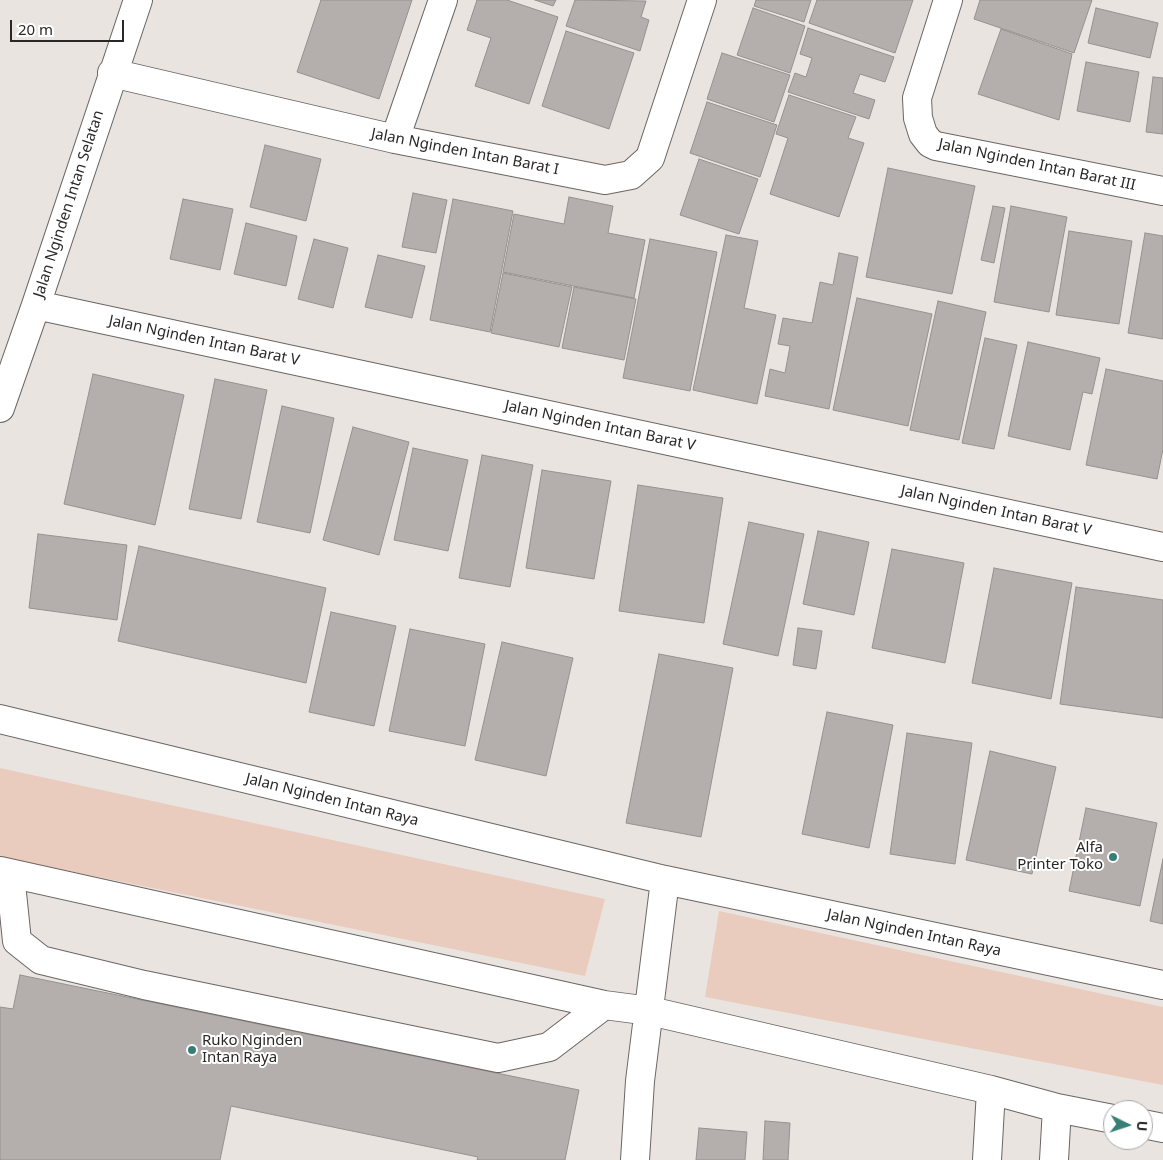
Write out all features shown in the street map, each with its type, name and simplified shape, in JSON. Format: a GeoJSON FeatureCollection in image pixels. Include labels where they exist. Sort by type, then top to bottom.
{"type":"FeatureCollection","features":[{"type":"Feature","properties":{"kind":"street","name":"Jalan Nginden Intan Selatan"},"geometry":{"type":"LineString","coordinates":[[0,408],[138,0]]}},
{"type":"Feature","properties":{"kind":"street"},"geometry":{"type":"LineString","coordinates":[[395,140],[443,0]]}},
{"type":"Feature","properties":{"kind":"street","name":"Jalan Nginden Intan Barat I"},"geometry":{"type":"LineString","coordinates":[[112,73],[395,140],[605,180],[631,175],[650,158],[702,0]]}},
{"type":"Feature","properties":{"kind":"street","name":"Jalan Nginden Intan Barat III"},"geometry":{"type":"LineString","coordinates":[[948,0],[917,98],[918,118],[923,134],[930,143],[936,146],[1163,191]]}},
{"type":"Feature","properties":{"kind":"street","name":"Jalan Nginden Intan Barat V"},"geometry":{"type":"LineString","coordinates":[[36,305],[1163,547]]}},
{"type":"Feature","properties":{"kind":"street","name":"Jalan Nginden Intan Raya"},"geometry":{"type":"LineString","coordinates":[[0,718],[664,880],[1163,985]]}},
{"type":"Feature","properties":{"kind":"street"},"geometry":{"type":"LineString","coordinates":[[604,1005],[548,1047],[498,1058],[144,985],[41,960],[17,941],[5,872],[604,1005],[650,1011],[990,1090],[1057,1108],[1103,1117]]}},
{"type":"Feature","properties":{"kind":"street"},"geometry":{"type":"LineString","coordinates":[[635,1160],[640,1082],[650,1011],[664,880]]}},
{"type":"Feature","properties":{"kind":"street"},"geometry":{"type":"LineString","coordinates":[[988,1160],[990,1090]]}},
{"type":"Feature","properties":{"kind":"street"},"geometry":{"type":"LineString","coordinates":[[1054,1160],[1057,1108]]}},
{"type":"Feature","properties":{"kind":"shaded area"},"geometry":{"type":"Polygon","coordinates":[[[0,768],[605,899],[585,976],[0,857],[0,768]]]}},
{"type":"Feature","properties":{"kind":"shaded area"},"geometry":{"type":"Polygon","coordinates":[[[719,911],[1163,1007],[1163,1085],[705,997],[719,911]]]}},
{"type":"Feature","properties":{"kind":"building"},"geometry":{"type":"Polygon","coordinates":[[[321,0],[412,0],[379,99],[297,72],[321,0]]]}},
{"type":"Feature","properties":{"kind":"building"},"geometry":{"type":"Polygon","coordinates":[[[477,0],[507,0],[558,17],[529,104],[475,86],[491,38],[467,30],[477,0]]]}},
{"type":"Feature","properties":{"kind":"building"},"geometry":{"type":"Polygon","coordinates":[[[535,0],[556,0],[553,6],[535,0]]]}},
{"type":"Feature","properties":{"kind":"building"},"geometry":{"type":"Polygon","coordinates":[[[575,0],[646,1],[641,17],[649,20],[640,51],[566,26],[575,0]]]}},
{"type":"Feature","properties":{"kind":"building"},"geometry":{"type":"Polygon","coordinates":[[[756,0],[811,0],[804,22],[754,6],[756,0]]]}},
{"type":"Feature","properties":{"kind":"building"},"geometry":{"type":"Polygon","coordinates":[[[817,0],[913,0],[895,53],[809,23],[817,0]]]}},
{"type":"Feature","properties":{"kind":"building"},"geometry":{"type":"Polygon","coordinates":[[[980,0],[1092,0],[1074,53],[974,19],[980,0]]]}},
{"type":"Feature","properties":{"kind":"building"},"geometry":{"type":"Polygon","coordinates":[[[753,8],[805,26],[790,73],[737,55],[753,8]]]}},
{"type":"Feature","properties":{"kind":"building"},"geometry":{"type":"Polygon","coordinates":[[[1096,8],[1158,23],[1150,58],[1088,43],[1096,8]]]}},
{"type":"Feature","properties":{"kind":"building"},"geometry":{"type":"Polygon","coordinates":[[[808,28],[894,57],[885,82],[860,74],[853,93],[875,100],[869,119],[788,92],[795,73],[806,77],[812,58],[800,54],[808,28]]]}},
{"type":"Feature","properties":{"kind":"building"},"geometry":{"type":"Polygon","coordinates":[[[1001,29],[1072,54],[1059,120],[978,94],[1001,29]]]}},
{"type":"Feature","properties":{"kind":"building"},"geometry":{"type":"Polygon","coordinates":[[[566,31],[634,53],[609,129],[542,106],[566,31]]]}},
{"type":"Feature","properties":{"kind":"building"},"geometry":{"type":"Polygon","coordinates":[[[722,53],[790,75],[774,122],[707,99],[722,53]]]}},
{"type":"Feature","properties":{"kind":"building"},"geometry":{"type":"Polygon","coordinates":[[[1086,62],[1139,72],[1130,122],[1077,111],[1086,62]]]}},
{"type":"Feature","properties":{"kind":"building"},"geometry":{"type":"Polygon","coordinates":[[[1153,77],[1163,78],[1163,134],[1146,132],[1153,77]]]}},
{"type":"Feature","properties":{"kind":"building"},"geometry":{"type":"Polygon","coordinates":[[[789,95],[856,117],[848,138],[864,143],[839,217],[770,194],[788,138],[776,134],[789,95]]]}},
{"type":"Feature","properties":{"kind":"building"},"geometry":{"type":"Polygon","coordinates":[[[707,102],[777,125],[760,177],[690,153],[707,102]]]}},
{"type":"Feature","properties":{"kind":"building"},"geometry":{"type":"Polygon","coordinates":[[[265,145],[321,159],[306,221],[250,207],[265,145]]]}},
{"type":"Feature","properties":{"kind":"building"},"geometry":{"type":"Polygon","coordinates":[[[699,159],[758,179],[739,234],[680,215],[699,159]]]}},
{"type":"Feature","properties":{"kind":"building"},"geometry":{"type":"Polygon","coordinates":[[[888,168],[975,186],[952,294],[866,277],[888,168]]]}},
{"type":"Feature","properties":{"kind":"building"},"geometry":{"type":"Polygon","coordinates":[[[413,193],[447,200],[436,253],[402,247],[413,193]]]}},
{"type":"Feature","properties":{"kind":"building"},"geometry":{"type":"Polygon","coordinates":[[[569,197],[613,206],[608,233],[645,240],[634,298],[503,272],[514,214],[564,224],[569,197]]]}},
{"type":"Feature","properties":{"kind":"building"},"geometry":{"type":"Polygon","coordinates":[[[183,199],[233,209],[220,270],[170,259],[183,199]]]}},
{"type":"Feature","properties":{"kind":"building"},"geometry":{"type":"Polygon","coordinates":[[[453,199],[513,211],[490,332],[430,320],[453,199]]]}},
{"type":"Feature","properties":{"kind":"building"},"geometry":{"type":"Polygon","coordinates":[[[993,206],[1005,208],[994,263],[981,260],[993,206]]]}},
{"type":"Feature","properties":{"kind":"building"},"geometry":{"type":"Polygon","coordinates":[[[1011,206],[1067,217],[1049,312],[994,302],[1011,206]]]}},
{"type":"Feature","properties":{"kind":"building"},"geometry":{"type":"Polygon","coordinates":[[[246,223],[297,236],[286,286],[234,274],[246,223]]]}},
{"type":"Feature","properties":{"kind":"building"},"geometry":{"type":"Polygon","coordinates":[[[1069,231],[1132,241],[1119,324],[1056,315],[1069,231]]]}},
{"type":"Feature","properties":{"kind":"building"},"geometry":{"type":"Polygon","coordinates":[[[1145,233],[1163,236],[1163,339],[1128,333],[1145,233]]]}},
{"type":"Feature","properties":{"kind":"building"},"geometry":{"type":"Polygon","coordinates":[[[726,235],[758,241],[744,308],[776,315],[757,404],[693,390],[726,235]]]}},
{"type":"Feature","properties":{"kind":"building"},"geometry":{"type":"Polygon","coordinates":[[[314,239],[348,248],[333,308],[298,299],[314,239]]]}},
{"type":"Feature","properties":{"kind":"building"},"geometry":{"type":"Polygon","coordinates":[[[650,239],[717,252],[690,391],[623,378],[650,239]]]}},
{"type":"Feature","properties":{"kind":"building"},"geometry":{"type":"Polygon","coordinates":[[[839,253],[858,257],[829,409],[765,396],[770,369],[785,373],[790,346],[778,344],[783,318],[812,323],[820,282],[833,285],[839,253]]]}},
{"type":"Feature","properties":{"kind":"building"},"geometry":{"type":"Polygon","coordinates":[[[378,255],[425,266],[412,318],[365,307],[378,255]]]}},
{"type":"Feature","properties":{"kind":"building"},"geometry":{"type":"Polygon","coordinates":[[[503,273],[572,287],[559,347],[491,333],[503,273]]]}},
{"type":"Feature","properties":{"kind":"building"},"geometry":{"type":"Polygon","coordinates":[[[574,287],[636,299],[624,360],[562,348],[574,287]]]}},
{"type":"Feature","properties":{"kind":"building"},"geometry":{"type":"Polygon","coordinates":[[[857,298],[932,314],[908,426],[833,410],[857,298]]]}},
{"type":"Feature","properties":{"kind":"building"},"geometry":{"type":"Polygon","coordinates":[[[938,301],[986,312],[959,440],[910,430],[938,301]]]}},
{"type":"Feature","properties":{"kind":"building"},"geometry":{"type":"Polygon","coordinates":[[[985,338],[1017,345],[994,449],[962,443],[985,338]]]}},
{"type":"Feature","properties":{"kind":"building"},"geometry":{"type":"Polygon","coordinates":[[[1028,342],[1100,358],[1092,394],[1083,392],[1070,450],[1008,436],[1028,342]]]}},
{"type":"Feature","properties":{"kind":"building"},"geometry":{"type":"Polygon","coordinates":[[[1106,369],[1163,381],[1163,449],[1157,479],[1086,465],[1106,369]]]}},
{"type":"Feature","properties":{"kind":"building"},"geometry":{"type":"Polygon","coordinates":[[[93,374],[184,395],[155,525],[64,504],[93,374]]]}},
{"type":"Feature","properties":{"kind":"building"},"geometry":{"type":"Polygon","coordinates":[[[215,379],[267,390],[241,519],[189,509],[215,379]]]}},
{"type":"Feature","properties":{"kind":"building"},"geometry":{"type":"Polygon","coordinates":[[[282,406],[334,418],[310,533],[257,522],[282,406]]]}},
{"type":"Feature","properties":{"kind":"building"},"geometry":{"type":"Polygon","coordinates":[[[353,427],[409,442],[379,555],[323,540],[353,427]]]}},
{"type":"Feature","properties":{"kind":"building"},"geometry":{"type":"Polygon","coordinates":[[[413,448],[468,460],[448,551],[394,540],[413,448]]]}},
{"type":"Feature","properties":{"kind":"building"},"geometry":{"type":"Polygon","coordinates":[[[482,455],[533,465],[510,587],[459,578],[482,455]]]}},
{"type":"Feature","properties":{"kind":"building"},"geometry":{"type":"Polygon","coordinates":[[[542,470],[611,481],[594,579],[526,568],[542,470]]]}},
{"type":"Feature","properties":{"kind":"building"},"geometry":{"type":"Polygon","coordinates":[[[638,485],[723,498],[704,623],[619,611],[638,485]]]}},
{"type":"Feature","properties":{"kind":"building"},"geometry":{"type":"Polygon","coordinates":[[[749,522],[804,534],[778,656],[723,644],[749,522]]]}},
{"type":"Feature","properties":{"kind":"building"},"geometry":{"type":"Polygon","coordinates":[[[818,531],[869,542],[854,615],[803,604],[818,531]]]}},
{"type":"Feature","properties":{"kind":"building"},"geometry":{"type":"Polygon","coordinates":[[[38,534],[127,545],[117,620],[29,608],[38,534]]]}},
{"type":"Feature","properties":{"kind":"building"},"geometry":{"type":"Polygon","coordinates":[[[139,546],[326,588],[306,683],[118,641],[139,546]]]}},
{"type":"Feature","properties":{"kind":"building"},"geometry":{"type":"Polygon","coordinates":[[[892,549],[964,563],[945,663],[872,648],[892,549]]]}},
{"type":"Feature","properties":{"kind":"building"},"geometry":{"type":"Polygon","coordinates":[[[994,568],[1072,583],[1051,699],[972,683],[994,568]]]}},
{"type":"Feature","properties":{"kind":"building"},"geometry":{"type":"Polygon","coordinates":[[[1076,587],[1163,600],[1163,718],[1060,704],[1076,587]]]}},
{"type":"Feature","properties":{"kind":"building"},"geometry":{"type":"Polygon","coordinates":[[[331,612],[396,626],[374,726],[309,712],[331,612]]]}},
{"type":"Feature","properties":{"kind":"building"},"geometry":{"type":"Polygon","coordinates":[[[798,628],[822,631],[816,669],[793,665],[798,628]]]}},
{"type":"Feature","properties":{"kind":"building"},"geometry":{"type":"Polygon","coordinates":[[[410,629],[485,644],[465,746],[389,731],[410,629]]]}},
{"type":"Feature","properties":{"kind":"building"},"geometry":{"type":"Polygon","coordinates":[[[502,642],[573,658],[546,776],[475,760],[502,642]]]}},
{"type":"Feature","properties":{"kind":"building"},"geometry":{"type":"Polygon","coordinates":[[[659,654],[733,668],[701,837],[626,823],[659,654]]]}},
{"type":"Feature","properties":{"kind":"building"},"geometry":{"type":"Polygon","coordinates":[[[827,712],[893,725],[869,848],[802,834],[827,712]]]}},
{"type":"Feature","properties":{"kind":"building"},"geometry":{"type":"Polygon","coordinates":[[[907,733],[972,743],[955,864],[890,854],[907,733]]]}},
{"type":"Feature","properties":{"kind":"building"},"geometry":{"type":"Polygon","coordinates":[[[990,751],[1056,767],[1032,874],[966,860],[990,751]]]}},
{"type":"Feature","properties":{"kind":"building","name":"Alfa Printer Toko"},"geometry":{"type":"Polygon","coordinates":[[[1086,808],[1157,823],[1140,906],[1069,891],[1086,808]]]}},
{"type":"Feature","properties":{"kind":"building"},"geometry":{"type":"Polygon","coordinates":[[[1163,859],[1163,924],[1150,921],[1163,859]]]}},
{"type":"Feature","properties":{"kind":"building","name":"Ruko Nginden Intan Raya"},"geometry":{"type":"Polygon","coordinates":[[[20,975],[579,1090],[565,1160],[477,1160],[478,1157],[231,1106],[220,1160],[0,1160],[0,1007],[13,1009],[20,975]]]}},
{"type":"Feature","properties":{"kind":"building"},"geometry":{"type":"Polygon","coordinates":[[[765,1121],[790,1123],[788,1160],[763,1160],[765,1121]]]}},
{"type":"Feature","properties":{"kind":"building"},"geometry":{"type":"Polygon","coordinates":[[[699,1128],[747,1132],[745,1160],[696,1160],[699,1128]]]}},
{"type":"Feature","properties":{"kind":"place","name":"Alfa Printer Toko"},"geometry":{"type":"Point","coordinates":[1113,857]}},
{"type":"Feature","properties":{"kind":"place","name":"Ruko Nginden Intan Raya"},"geometry":{"type":"Point","coordinates":[192,1050]}}]}
